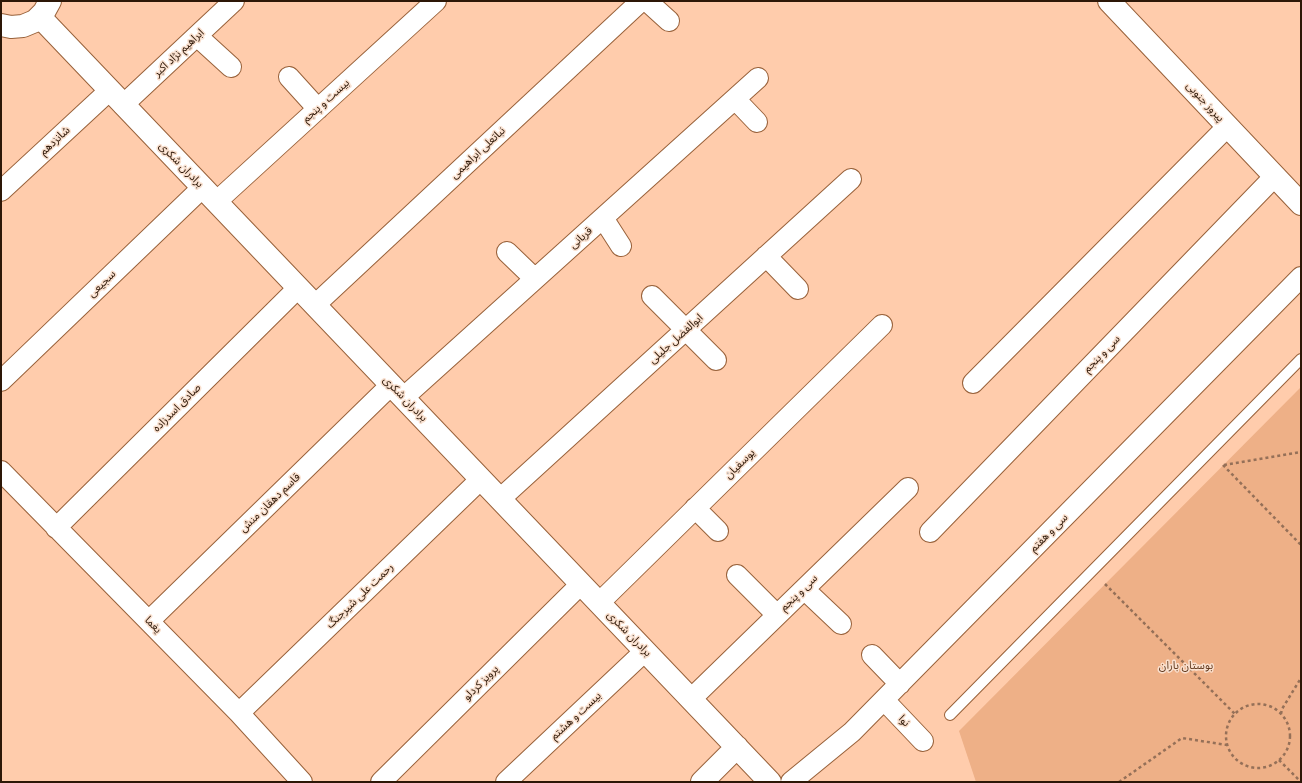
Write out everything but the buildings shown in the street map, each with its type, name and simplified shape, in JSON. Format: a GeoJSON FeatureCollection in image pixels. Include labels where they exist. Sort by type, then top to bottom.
{"type":"FeatureCollection","features":[{"type":"Feature","properties":{"kind":"street","name":"ابراهیم نژاد اکبر"},"geometry":{"type":"LineString","coordinates":[[117,98],[197,36],[234,1]]}},
{"type":"Feature","properties":{"kind":"street","name":"بیست و پنجم"},"geometry":{"type":"LineString","coordinates":[[210,195],[318,109],[436,1]]}},
{"type":"Feature","properties":{"kind":"street","name":"نباتعلی ابراهیمی"},"geometry":{"type":"LineString","coordinates":[[315,305],[641,1]]}},
{"type":"Feature","properties":{"kind":"street"},"geometry":{"type":"LineString","coordinates":[[647,1],[669,21]]}},
{"type":"Feature","properties":{"kind":"street","name":"پیروز جنوبی"},"geometry":{"type":"LineString","coordinates":[[1109,1],[1301,204]]}},
{"type":"Feature","properties":{"kind":"street"},"geometry":{"type":"LineString","coordinates":[[4,30],[23,26],[35,21],[45,9]]}},
{"type":"Feature","properties":{"kind":"street","name":"برادران شکری"},"geometry":{"type":"LineString","coordinates":[[45,9],[117,98],[770,782]]}},
{"type":"Feature","properties":{"kind":"street"},"geometry":{"type":"LineString","coordinates":[[197,36],[231,67]]}},
{"type":"Feature","properties":{"kind":"street"},"geometry":{"type":"LineString","coordinates":[[289,77],[318,109]]}},
{"type":"Feature","properties":{"kind":"street","name":"قربانی"},"geometry":{"type":"LineString","coordinates":[[397,391],[535,279],[758,78]]}},
{"type":"Feature","properties":{"kind":"street","name":"شانزدهم"},"geometry":{"type":"LineString","coordinates":[[1,191],[117,98]]}},
{"type":"Feature","properties":{"kind":"street"},"geometry":{"type":"LineString","coordinates":[[735,99],[757,122]]}},
{"type":"Feature","properties":{"kind":"street"},"geometry":{"type":"LineString","coordinates":[[973,383],[1228,126]]}},
{"type":"Feature","properties":{"kind":"street","name":"سی و پنجم"},"geometry":{"type":"LineString","coordinates":[[930,532],[1275,176]]}},
{"type":"Feature","properties":{"kind":"street","name":"ابوالفضل جلیلی"},"geometry":{"type":"LineString","coordinates":[[500,499],[851,179]]}},
{"type":"Feature","properties":{"kind":"street","name":"سجیعی"},"geometry":{"type":"LineString","coordinates":[[1,381],[210,195]]}},
{"type":"Feature","properties":{"kind":"street"},"geometry":{"type":"LineString","coordinates":[[603,218],[621,246]]}},
{"type":"Feature","properties":{"kind":"street"},"geometry":{"type":"LineString","coordinates":[[507,252],[535,279]]}},
{"type":"Feature","properties":{"kind":"street"},"geometry":{"type":"LineString","coordinates":[[766,256],[798,289]]}},
{"type":"Feature","properties":{"kind":"street","name":"سی و هفتم"},"geometry":{"type":"LineString","coordinates":[[791,782],[852,732],[1301,277]]}},
{"type":"Feature","properties":{"kind":"street","name":"صادق اسدزاده"},"geometry":{"type":"LineString","coordinates":[[56,528],[298,288]]}},
{"type":"Feature","properties":{"kind":"street"},"geometry":{"type":"LineString","coordinates":[[652,296],[716,360]]}},
{"type":"Feature","properties":{"kind":"street","name":"یوسفیان"},"geometry":{"type":"LineString","coordinates":[[599,603],[882,325]]}},
{"type":"Feature","properties":{"kind":"street","name":"قاسم دهقان منش"},"geometry":{"type":"LineString","coordinates":[[149,621],[397,391]]}},
{"type":"Feature","properties":{"kind":"street","name":"یغما"},"geometry":{"type":"LineString","coordinates":[[1,471],[240,713],[302,782]]}},
{"type":"Feature","properties":{"kind":"street","name":"رحمت علی شیرجنگ"},"geometry":{"type":"LineString","coordinates":[[240,713],[481,479]]}},
{"type":"Feature","properties":{"kind":"street","name":"سی و پنجم"},"geometry":{"type":"LineString","coordinates":[[691,699],[908,488]]}},
{"type":"Feature","properties":{"kind":"street"},"geometry":{"type":"LineString","coordinates":[[695,508],[718,531]]}},
{"type":"Feature","properties":{"kind":"street"},"geometry":{"type":"LineString","coordinates":[[737,575],[777,615]]}},
{"type":"Feature","properties":{"kind":"street","name":"پرویز کردلو"},"geometry":{"type":"LineString","coordinates":[[381,782],[581,584]]}},
{"type":"Feature","properties":{"kind":"street"},"geometry":{"type":"LineString","coordinates":[[804,589],[841,624]]}},
{"type":"Feature","properties":{"kind":"street","name":"بیست و هشتم"},"geometry":{"type":"LineString","coordinates":[[506,782],[645,651]]}},
{"type":"Feature","properties":{"kind":"street"},"geometry":{"type":"LineString","coordinates":[[872,655],[900,684]]}},
{"type":"Feature","properties":{"kind":"street","name":"نوا"},"geometry":{"type":"LineString","coordinates":[[884,700],[924,741]]}},
{"type":"Feature","properties":{"kind":"street"},"geometry":{"type":"LineString","coordinates":[[702,782],[737,747]]}},
{"type":"Feature","properties":{"kind":"lane"},"geometry":{"type":"LineString","coordinates":[[950,715],[1301,359]]}},
{"type":"Feature","properties":{"kind":"path"},"geometry":{"type":"LineString","coordinates":[[1301,452],[1224,465],[1301,545]]}},
{"type":"Feature","properties":{"kind":"path"},"geometry":{"type":"LineString","coordinates":[[1105,584],[1235,714]]}},
{"type":"Feature","properties":{"kind":"path"},"geometry":{"type":"LineString","coordinates":[[1281,714],[1282,709],[1301,678]]}},
{"type":"Feature","properties":{"kind":"path"},"geometry":{"type":"LineString","coordinates":[[1253,704],[1263,704],[1273,708],[1281,714],[1287,722],[1290,732],[1289,742],[1285,752],[1279,760],[1270,765],[1260,767],[1250,766],[1240,762],[1232,754],[1227,745],[1226,734],[1229,723],[1235,714],[1253,704]]}},
{"type":"Feature","properties":{"kind":"path"},"geometry":{"type":"LineString","coordinates":[[1119,782],[1182,738],[1227,745]]}},
{"type":"Feature","properties":{"kind":"path"},"geometry":{"type":"LineString","coordinates":[[1279,760],[1301,782]]}},
{"type":"Feature","properties":{"kind":"green space","name":"بوستان باران"},"geometry":{"type":"Polygon","coordinates":[[[1301,387],[1301,782],[976,782],[959,731],[1301,387]]]}}]}
